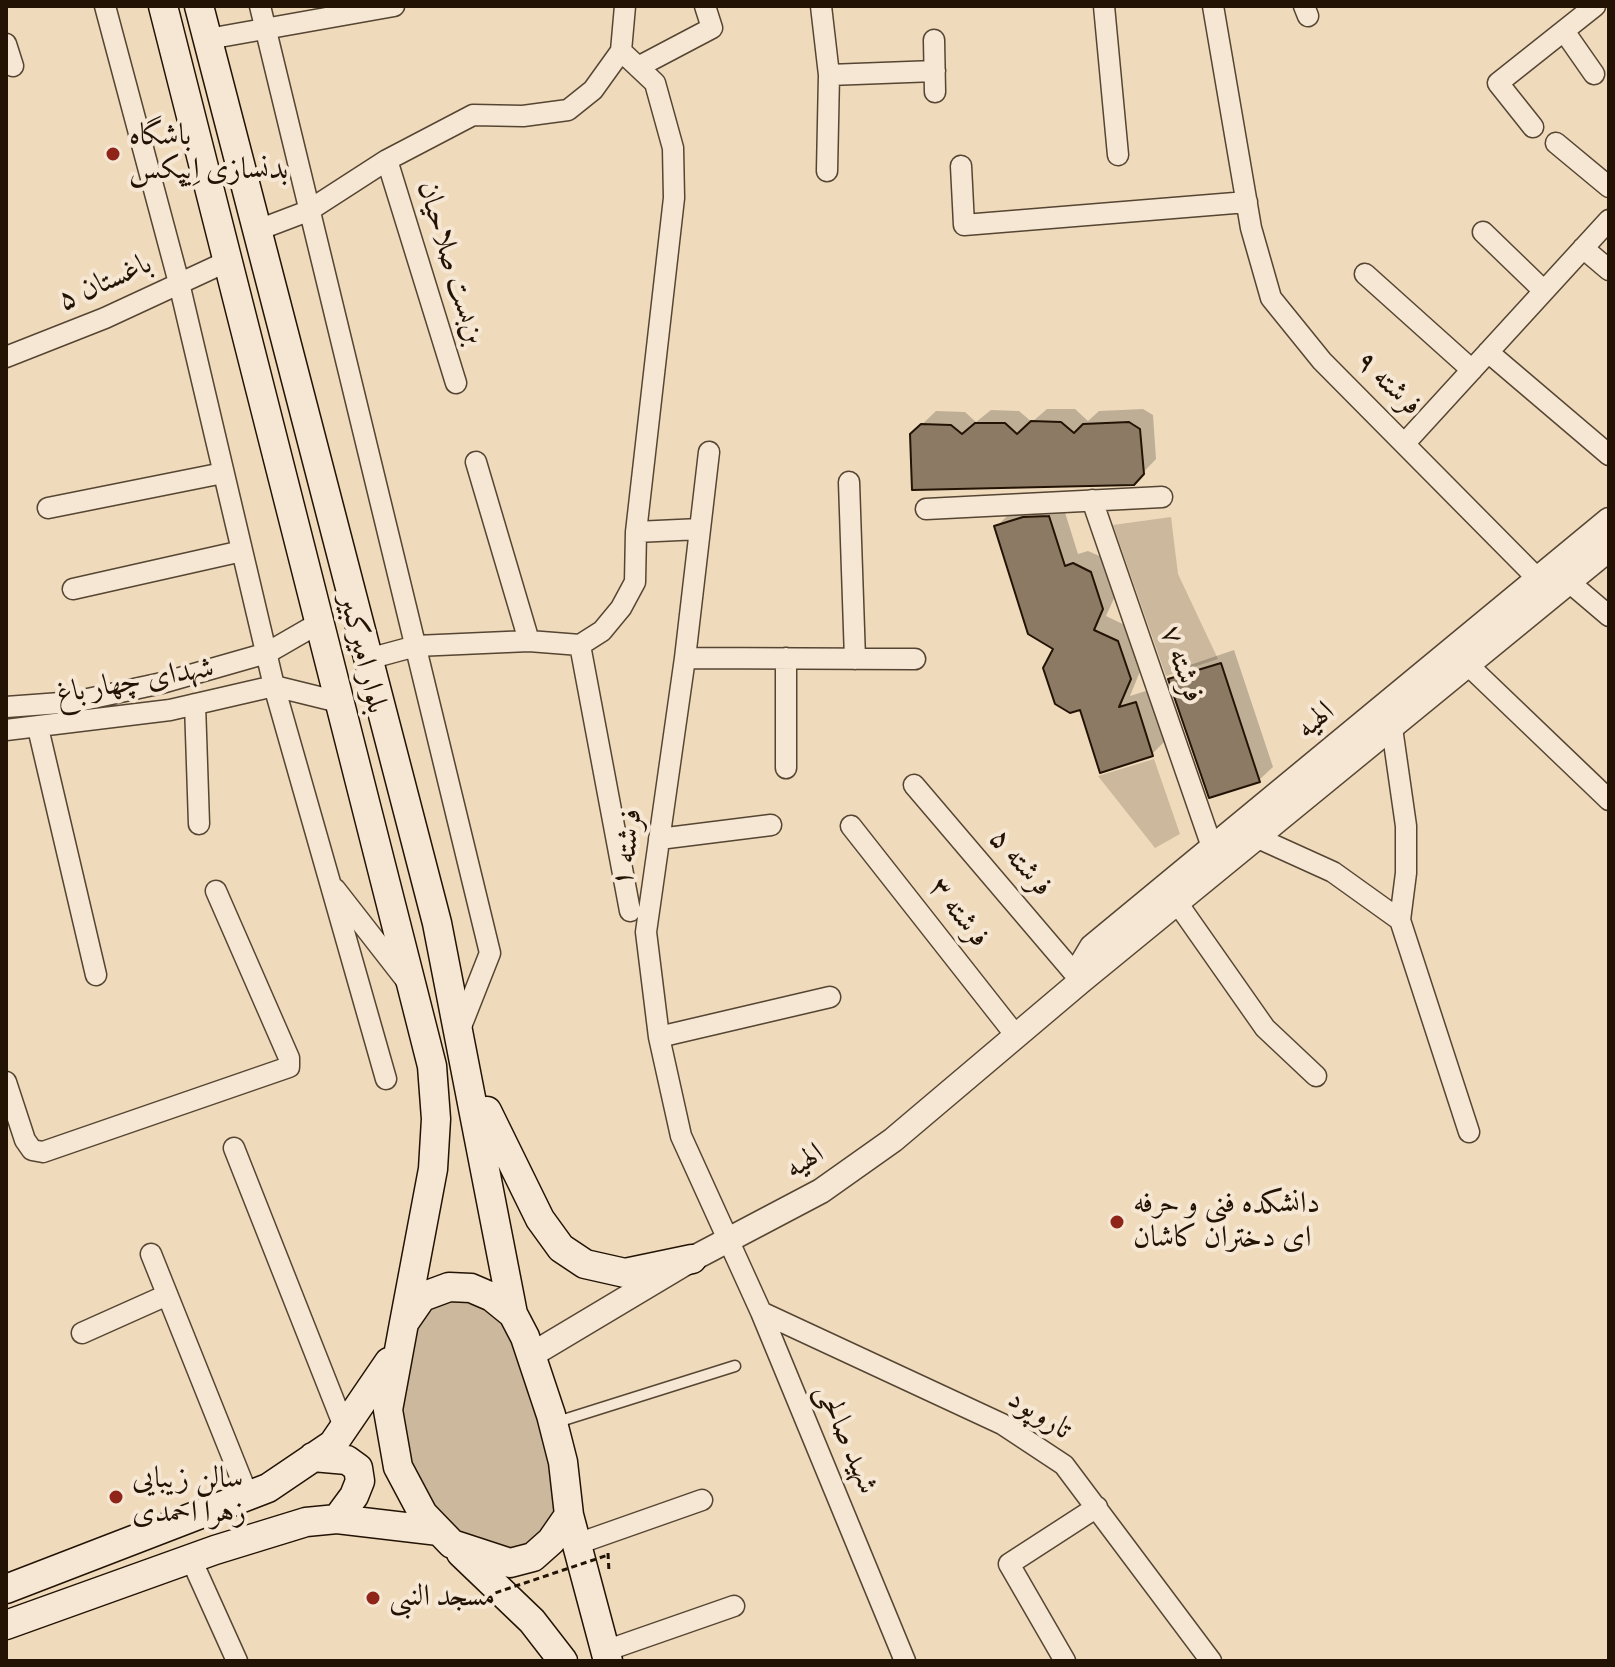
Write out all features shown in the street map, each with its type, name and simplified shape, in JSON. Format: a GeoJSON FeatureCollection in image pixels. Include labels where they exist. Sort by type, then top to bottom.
{"type":"FeatureCollection","features":[{"type":"Feature","properties":{"kind":"main road","name":"بلوار امیرکبیر"},"geometry":{"type":"LineString","coordinates":[[163,6],[432,1066],[436,1119],[433,1169],[401,1335]]}},
{"type":"Feature","properties":{"kind":"main road","name":"بلوار امیرکبیر"},"geometry":{"type":"LineString","coordinates":[[199,6],[437,923],[513,1314]]}},
{"type":"Feature","properties":{"kind":"main road"},"geometry":{"type":"LineString","coordinates":[[468,1070],[525,1190],[561,1248],[585,1264],[625,1273],[692,1259]]}},
{"type":"Feature","properties":{"kind":"main road"},"geometry":{"type":"LineString","coordinates":[[6,1589],[268,1488],[333,1444],[345,1429],[422,1297],[449,1287],[471,1288],[492,1297],[513,1314],[533,1354],[553,1424],[569,1515],[607,1656]]}},
{"type":"Feature","properties":{"kind":"main road"},"geometry":{"type":"LineString","coordinates":[[401,1335],[388,1410],[390,1437],[408,1491],[446,1538],[532,1621],[563,1661]]}},
{"type":"Feature","properties":{"kind":"main road"},"geometry":{"type":"LineString","coordinates":[[313,1457],[347,1460],[358,1468],[360,1481],[354,1496],[337,1519]]}},
{"type":"Feature","properties":{"kind":"main road"},"geometry":{"type":"LineString","coordinates":[[6,1625],[306,1522],[337,1519],[446,1538],[510,1563],[533,1557],[551,1541],[569,1515]]}},
{"type":"Feature","properties":{"kind":"street"},"geometry":{"type":"LineString","coordinates":[[105,6],[179,283],[274,686],[386,1079]]}},
{"type":"Feature","properties":{"kind":"street"},"geometry":{"type":"LineString","coordinates":[[260,6],[490,953],[460,1029]]}},
{"type":"Feature","properties":{"kind":"street"},"geometry":{"type":"LineString","coordinates":[[208,39],[394,6]]}},
{"type":"Feature","properties":{"kind":"street"},"geometry":{"type":"LineString","coordinates":[[258,230],[308,211],[387,160],[473,115],[523,116],[568,110],[593,90],[621,51],[625,6]]}},
{"type":"Feature","properties":{"kind":"street"},"geometry":{"type":"LineString","coordinates":[[638,67],[712,28],[705,6]]}},
{"type":"Feature","properties":{"kind":"street"},"geometry":{"type":"LineString","coordinates":[[821,6],[829,75],[827,171]]}},
{"type":"Feature","properties":{"kind":"street"},"geometry":{"type":"LineString","coordinates":[[1104,6],[1118,155]]}},
{"type":"Feature","properties":{"kind":"street","name":"فرشته ۹"},"geometry":{"type":"LineString","coordinates":[[1213,6],[1247,202],[1262,274],[1271,298],[1285,320],[1538,579]]}},
{"type":"Feature","properties":{"kind":"street"},"geometry":{"type":"LineString","coordinates":[[1533,127],[1498,83],[1595,6]]}},
{"type":"Feature","properties":{"kind":"street"},"geometry":{"type":"LineString","coordinates":[[1564,31],[1594,74]]}},
{"type":"Feature","properties":{"kind":"street"},"geometry":{"type":"LineString","coordinates":[[829,75],[935,82],[934,40]]}},
{"type":"Feature","properties":{"kind":"street"},"geometry":{"type":"LineString","coordinates":[[6,44],[13,66]]}},
{"type":"Feature","properties":{"kind":"street"},"geometry":{"type":"LineString","coordinates":[[368,659],[416,646],[529,641],[580,645],[611,619],[635,582],[636,532],[674,198],[673,148],[655,83],[621,51]]}},
{"type":"Feature","properties":{"kind":"street"},"geometry":{"type":"LineString","coordinates":[[1556,143],[1609,187]]}},
{"type":"Feature","properties":{"kind":"street","name":"بن‌بست صلاحیان"},"geometry":{"type":"LineString","coordinates":[[387,160],[456,383]]}},
{"type":"Feature","properties":{"kind":"street"},"geometry":{"type":"LineString","coordinates":[[961,166],[964,225],[1247,202]]}},
{"type":"Feature","properties":{"kind":"street"},"geometry":{"type":"LineString","coordinates":[[1405,443],[1609,220]]}},
{"type":"Feature","properties":{"kind":"street"},"geometry":{"type":"LineString","coordinates":[[1483,232],[1544,291]]}},
{"type":"Feature","properties":{"kind":"street"},"geometry":{"type":"LineString","coordinates":[[1583,248],[1609,270]]}},
{"type":"Feature","properties":{"kind":"street","name":"باغستان ۵"},"geometry":{"type":"LineString","coordinates":[[6,357],[105,318],[228,261]]}},
{"type":"Feature","properties":{"kind":"street"},"geometry":{"type":"LineString","coordinates":[[1365,274],[1472,370]]}},
{"type":"Feature","properties":{"kind":"street"},"geometry":{"type":"LineString","coordinates":[[1488,352],[1609,455]]}},
{"type":"Feature","properties":{"kind":"street","name":"فرشته ۱"},"geometry":{"type":"LineString","coordinates":[[709,452],[685,658],[646,932],[659,1037],[681,1136],[730,1241]]}},
{"type":"Feature","properties":{"kind":"street"},"geometry":{"type":"LineString","coordinates":[[476,462],[529,641]]}},
{"type":"Feature","properties":{"kind":"street"},"geometry":{"type":"LineString","coordinates":[[48,508],[223,473]]}},
{"type":"Feature","properties":{"kind":"street"},"geometry":{"type":"LineString","coordinates":[[849,482],[855,659]]}},
{"type":"Feature","properties":{"kind":"street"},"geometry":{"type":"LineString","coordinates":[[926,509],[1162,497]]}},
{"type":"Feature","properties":{"kind":"street","name":"فرشته ۷"},"geometry":{"type":"LineString","coordinates":[[1092,500],[1212,847]]}},
{"type":"Feature","properties":{"kind":"street","name":"الهیه"},"geometry":{"type":"LineString","coordinates":[[533,1354],[692,1259],[730,1241],[844,1176],[893,1140],[1081,981],[1392,728],[1439,675],[1538,579],[1609,520]]}},
{"type":"Feature","properties":{"kind":"street"},"geometry":{"type":"LineString","coordinates":[[636,532],[700,529]]}},
{"type":"Feature","properties":{"kind":"street","name":"الهیه"},"geometry":{"type":"LineString","coordinates":[[1081,981],[1083,962],[1092,947],[1212,847],[1439,675],[1468,665],[1609,549]]}},
{"type":"Feature","properties":{"kind":"street"},"geometry":{"type":"LineString","coordinates":[[73,589],[242,551]]}},
{"type":"Feature","properties":{"kind":"street"},"geometry":{"type":"LineString","coordinates":[[1569,582],[1609,616]]}},
{"type":"Feature","properties":{"kind":"street","name":"شهدای چهار باغ"},"geometry":{"type":"LineString","coordinates":[[6,707],[74,702],[162,683],[267,653],[319,623]]}},
{"type":"Feature","properties":{"kind":"street"},"geometry":{"type":"LineString","coordinates":[[580,645],[630,911]]}},
{"type":"Feature","properties":{"kind":"street"},"geometry":{"type":"LineString","coordinates":[[685,658],[915,659]]}},
{"type":"Feature","properties":{"kind":"street"},"geometry":{"type":"LineString","coordinates":[[786,658],[786,768]]}},
{"type":"Feature","properties":{"kind":"street"},"geometry":{"type":"LineString","coordinates":[[1468,665],[1609,800]]}},
{"type":"Feature","properties":{"kind":"street"},"geometry":{"type":"LineString","coordinates":[[274,686],[339,702]]}},
{"type":"Feature","properties":{"kind":"street","name":"شهدای چهار باغ"},"geometry":{"type":"LineString","coordinates":[[6,730],[195,704],[274,686]]}},
{"type":"Feature","properties":{"kind":"street"},"geometry":{"type":"LineString","coordinates":[[195,704],[199,824]]}},
{"type":"Feature","properties":{"kind":"street"},"geometry":{"type":"LineString","coordinates":[[38,728],[96,975]]}},
{"type":"Feature","properties":{"kind":"street"},"geometry":{"type":"LineString","coordinates":[[1392,728],[1406,826],[1406,873],[1400,920],[1469,1132]]}},
{"type":"Feature","properties":{"kind":"street","name":"فرشته ۵"},"geometry":{"type":"LineString","coordinates":[[914,785],[1081,981]]}},
{"type":"Feature","properties":{"kind":"street"},"geometry":{"type":"LineString","coordinates":[[659,839],[771,825]]}},
{"type":"Feature","properties":{"kind":"street","name":"فرشته ۳"},"geometry":{"type":"LineString","coordinates":[[851,826],[1017,1037]]}},
{"type":"Feature","properties":{"kind":"street"},"geometry":{"type":"LineString","coordinates":[[1258,838],[1333,872],[1400,920]]}},
{"type":"Feature","properties":{"kind":"street"},"geometry":{"type":"LineString","coordinates":[[330,883],[412,989]]}},
{"type":"Feature","properties":{"kind":"street"},"geometry":{"type":"LineString","coordinates":[[6,1082],[25,1140],[32,1150],[43,1152],[289,1067],[289,1058],[216,891]]}},
{"type":"Feature","properties":{"kind":"street"},"geometry":{"type":"LineString","coordinates":[[1178,904],[1265,1028],[1316,1076]]}},
{"type":"Feature","properties":{"kind":"street"},"geometry":{"type":"LineString","coordinates":[[659,1037],[830,997]]}},
{"type":"Feature","properties":{"kind":"street"},"geometry":{"type":"LineString","coordinates":[[234,1148],[345,1429]]}},
{"type":"Feature","properties":{"kind":"street","name":"شهید صالحی"},"geometry":{"type":"LineString","coordinates":[[730,1241],[905,1661]]}},
{"type":"Feature","properties":{"kind":"street"},"geometry":{"type":"LineString","coordinates":[[151,1254],[248,1496]]}},
{"type":"Feature","properties":{"kind":"street"},"geometry":{"type":"LineString","coordinates":[[82,1333],[167,1295]]}},
{"type":"Feature","properties":{"kind":"street","name":"تاروپود"},"geometry":{"type":"LineString","coordinates":[[761,1312],[1002,1424],[1064,1465],[1211,1661]]}},
{"type":"Feature","properties":{"kind":"street"},"geometry":{"type":"LineString","coordinates":[[577,1544],[702,1500]]}},
{"type":"Feature","properties":{"kind":"street"},"geometry":{"type":"LineString","coordinates":[[1065,1661],[1009,1564],[1097,1507]]}},
{"type":"Feature","properties":{"kind":"street"},"geometry":{"type":"LineString","coordinates":[[191,1559],[237,1661]]}},
{"type":"Feature","properties":{"kind":"street"},"geometry":{"type":"LineString","coordinates":[[607,1656],[734,1606]]}},
{"type":"Feature","properties":{"kind":"lane"},"geometry":{"type":"LineString","coordinates":[[553,1424],[735,1366]]}},
{"type":"Feature","properties":{"kind":"path"},"geometry":{"type":"LineString","coordinates":[[486,1596],[608,1555]]}},
{"type":"Feature","properties":{"kind":"shaded area"},"geometry":{"type":"Polygon","coordinates":[[[1171,517],[1178,574],[1218,659],[1166,676],[1113,525],[1171,517]]]}},
{"type":"Feature","properties":{"kind":"shaded area"},"geometry":{"type":"Polygon","coordinates":[[[1154,759],[1180,834],[1155,848],[1098,776],[1154,759]]]}},
{"type":"Feature","properties":{"kind":"shaded area"},"geometry":{"type":"Polygon","coordinates":[[[450,1291],[509,1315],[565,1514],[549,1539],[494,1557],[426,1513],[392,1410],[423,1301],[450,1291]]]}},
{"type":"Feature","properties":{"kind":"building"},"geometry":{"type":"Polygon","coordinates":[[[1031,421],[1061,422],[1074,433],[1083,424],[1129,422],[1140,429],[1144,474],[1134,485],[912,490],[910,434],[921,424],[951,425],[962,434],[975,423],[1005,423],[1017,434],[1031,421]]]}},
{"type":"Feature","properties":{"kind":"building"},"geometry":{"type":"Polygon","coordinates":[[[1049,516],[1065,566],[1073,563],[1091,572],[1103,609],[1094,630],[1118,641],[1131,679],[1119,707],[1136,702],[1153,756],[1100,773],[1080,710],[1070,713],[1055,704],[1043,668],[1053,649],[1028,634],[994,526],[1023,517],[1049,516]]]}},
{"type":"Feature","properties":{"kind":"building"},"geometry":{"type":"Polygon","coordinates":[[[1221,663],[1260,782],[1209,798],[1168,679],[1221,663]]]}},
{"type":"Feature","properties":{"kind":"place","name":"باشگاه بدنسازی اِیپکس"},"geometry":{"type":"Point","coordinates":[113,154]}},
{"type":"Feature","properties":{"kind":"place","name":"دانشکده فنی و حرفه ای دختران کاشان"},"geometry":{"type":"Point","coordinates":[1117,1222]}},
{"type":"Feature","properties":{"kind":"place","name":"سالن‌ زیبایی زهرا احمدی"},"geometry":{"type":"Point","coordinates":[116,1497]}},
{"type":"Feature","properties":{"kind":"place","name":"مسجد النبی"},"geometry":{"type":"Point","coordinates":[373,1598]}}]}
